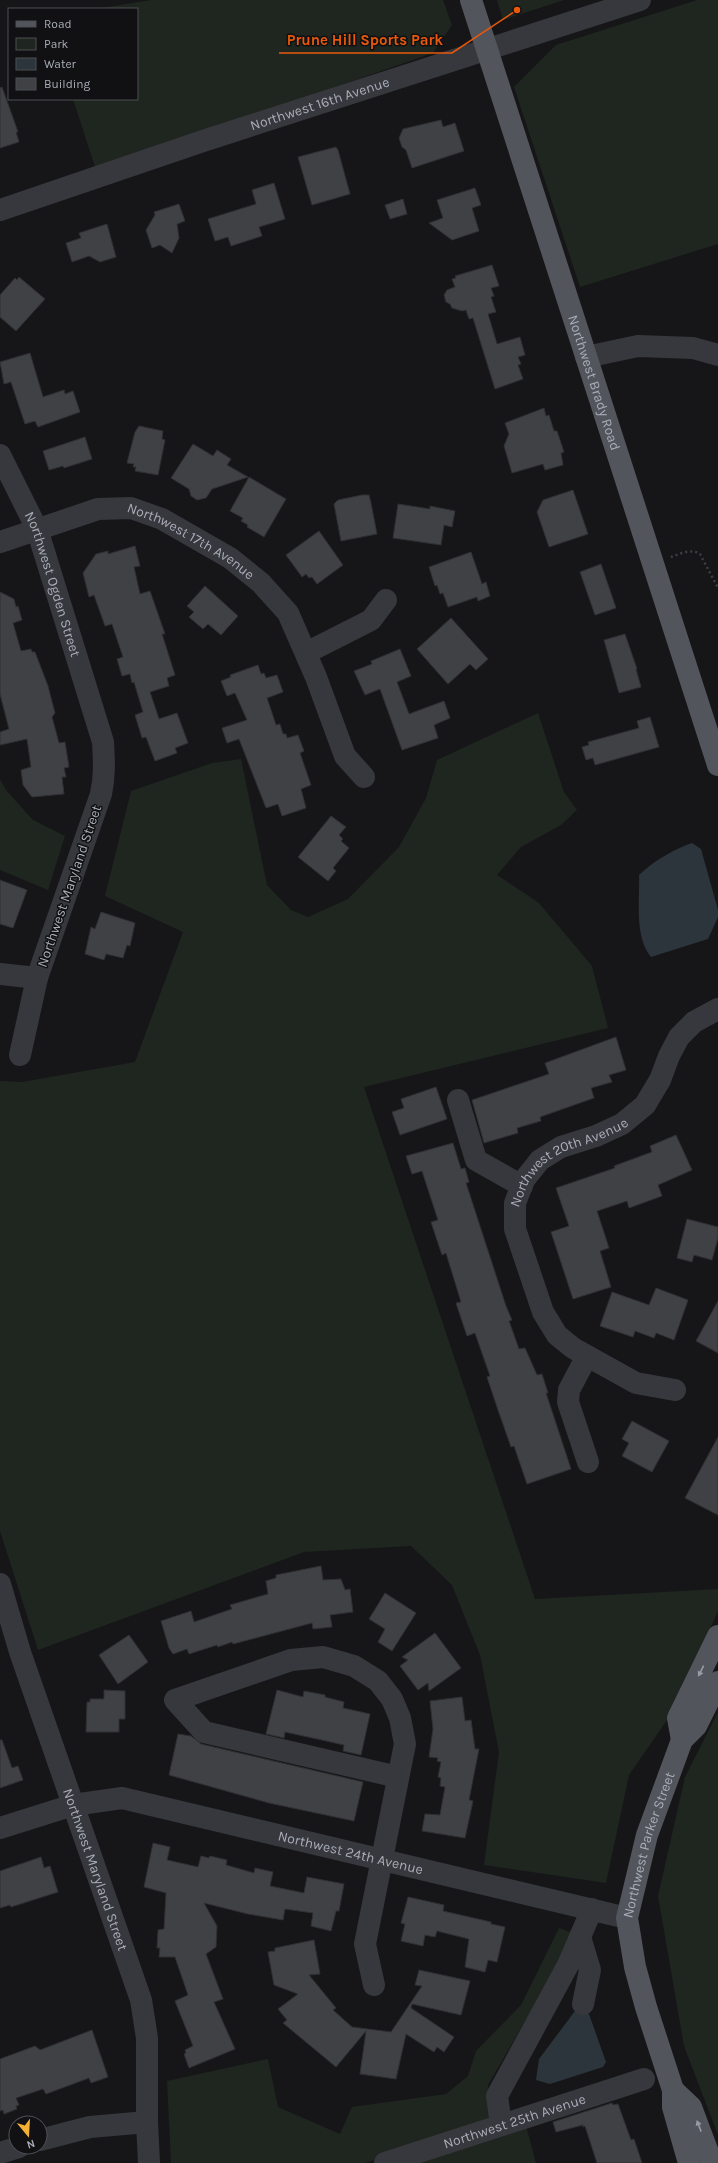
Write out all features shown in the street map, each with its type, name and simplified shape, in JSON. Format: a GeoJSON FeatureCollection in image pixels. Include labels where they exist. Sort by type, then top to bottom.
{"type":"FeatureCollection","features":[{"type":"Feature","properties":{"kind":"main road","name":"Northwest Brady Road"},"geometry":{"type":"LineString","coordinates":[[471,0],[718,765]]}},
{"type":"Feature","properties":{"kind":"main road"},"geometry":{"type":"LineString","coordinates":[[682,1740],[678,1718],[718,1636]]}},
{"type":"Feature","properties":{"kind":"main road"},"geometry":{"type":"LineString","coordinates":[[682,1740],[696,1726],[718,1682]]}},
{"type":"Feature","properties":{"kind":"main road","name":"Northwest Parker Street"},"geometry":{"type":"LineString","coordinates":[[682,1740],[647,1834],[627,1918],[635,1967],[646,2007],[674,2090],[673,2107],[689,2163]]}},
{"type":"Feature","properties":{"kind":"main road","name":"Northwest Parker Street"},"geometry":{"type":"LineString","coordinates":[[674,2090],[691,2106],[712,2163]]}},
{"type":"Feature","properties":{"kind":"street","name":"Northwest 16th Avenue"},"geometry":{"type":"LineString","coordinates":[[0,210],[211,138],[640,0]]}},
{"type":"Feature","properties":{"kind":"street"},"geometry":{"type":"LineString","coordinates":[[586,357],[638,346],[693,348],[718,355]]}},
{"type":"Feature","properties":{"kind":"street","name":"Northwest Ogden Street"},"geometry":{"type":"LineString","coordinates":[[0,454],[37,529],[95,717]]}},
{"type":"Feature","properties":{"kind":"street","name":"Northwest 17th Avenue"},"geometry":{"type":"LineString","coordinates":[[0,542],[98,509],[131,508],[162,519],[230,558],[261,583],[288,613],[306,653],[346,756],[364,777]]}},
{"type":"Feature","properties":{"kind":"street"},"geometry":{"type":"LineString","coordinates":[[306,653],[371,620],[386,600]]}},
{"type":"Feature","properties":{"kind":"street","name":"Northwest Maryland Street"},"geometry":{"type":"LineString","coordinates":[[20,1055],[37,978],[105,777],[103,742],[95,717]]}},
{"type":"Feature","properties":{"kind":"street"},"geometry":{"type":"LineString","coordinates":[[0,974],[37,978]]}},
{"type":"Feature","properties":{"kind":"street","name":"Northwest 20th Avenue"},"geometry":{"type":"LineString","coordinates":[[675,1390],[636,1383],[573,1348],[557,1335],[543,1312],[515,1228],[515,1203],[524,1180],[540,1160],[562,1147],[596,1136],[622,1124],[644,1105],[660,1080],[669,1056],[679,1037],[694,1022],[718,1009]]}},
{"type":"Feature","properties":{"kind":"street"},"geometry":{"type":"LineString","coordinates":[[458,1100],[476,1160],[522,1186]]}},
{"type":"Feature","properties":{"kind":"street"},"geometry":{"type":"LineString","coordinates":[[587,1356],[569,1390],[568,1402],[588,1462]]}},
{"type":"Feature","properties":{"kind":"street","name":"Northwest Maryland Street"},"geometry":{"type":"LineString","coordinates":[[0,1584],[20,1652],[141,2000],[148,2038],[147,2122],[149,2163]]}},
{"type":"Feature","properties":{"kind":"street"},"geometry":{"type":"LineString","coordinates":[[374,1985],[365,1944],[405,1744],[400,1718],[392,1699],[378,1681],[354,1666],[322,1657],[291,1660],[175,1700],[204,1732],[398,1777]]}},
{"type":"Feature","properties":{"kind":"street","name":"Northwest 24th Avenue"},"geometry":{"type":"LineString","coordinates":[[0,1828],[74,1804],[122,1798],[382,1858],[627,1918]]}},
{"type":"Feature","properties":{"kind":"street"},"geometry":{"type":"LineString","coordinates":[[501,2125],[497,2096],[568,1965],[592,1909]]}},
{"type":"Feature","properties":{"kind":"street"},"geometry":{"type":"LineString","coordinates":[[580,1937],[590,1970],[583,2004]]}},
{"type":"Feature","properties":{"kind":"street","name":"Northwest 25th Avenue"},"geometry":{"type":"LineString","coordinates":[[385,2163],[644,2079]]}},
{"type":"Feature","properties":{"kind":"street"},"geometry":{"type":"LineString","coordinates":[[48,2138],[90,2127],[147,2122]]}},
{"type":"Feature","properties":{"kind":"path"},"geometry":{"type":"LineString","coordinates":[[653,563],[696,551],[700,554],[718,588]]}},
{"type":"Feature","properties":{"kind":"green space"},"geometry":{"type":"Polygon","coordinates":[[[151,0],[443,0],[452,25],[433,53],[96,170],[73,100],[138,100],[138,8],[101,8],[151,0]]]}},
{"type":"Feature","properties":{"kind":"green space"},"geometry":{"type":"Polygon","coordinates":[[[497,0],[564,0],[503,20],[497,0]]]}},
{"type":"Feature","properties":{"kind":"green space"},"geometry":{"type":"Polygon","coordinates":[[[697,0],[718,0],[718,244],[580,287],[514,87],[556,45],[697,0]]]}},
{"type":"Feature","properties":{"kind":"green space"},"geometry":{"type":"Polygon","coordinates":[[[538,713],[564,792],[577,810],[561,825],[521,847],[497,875],[539,903],[592,966],[608,1028],[364,1087],[535,1599],[718,1589],[718,1611],[674,1710],[629,1775],[606,1883],[484,1865],[499,1752],[480,1655],[452,1585],[411,1546],[304,1552],[38,1650],[0,1531],[0,1081],[22,1082],[135,1062],[183,932],[105,896],[131,791],[212,763],[241,759],[267,885],[291,910],[308,917],[348,899],[399,847],[426,798],[437,760],[538,713]]]}},
{"type":"Feature","properties":{"kind":"green space"},"geometry":{"type":"Polygon","coordinates":[[[0,779],[6,790],[33,820],[65,836],[48,890],[0,870],[0,779]]]}},
{"type":"Feature","properties":{"kind":"green space"},"geometry":{"type":"Polygon","coordinates":[[[718,1712],[718,2135],[684,2046],[658,1896],[685,1777],[718,1712]]]}},
{"type":"Feature","properties":{"kind":"green space"},"geometry":{"type":"Polygon","coordinates":[[[559,1928],[576,1934],[488,2085],[492,2124],[365,2163],[171,2163],[167,2081],[268,2059],[278,2107],[340,2134],[352,2107],[446,2094],[468,2076],[476,2051],[521,2005],[559,1928]]]}},
{"type":"Feature","properties":{"kind":"green space"},"geometry":{"type":"Polygon","coordinates":[[[525,2122],[536,2163],[394,2163],[525,2122]]]}},
{"type":"Feature","properties":{"kind":"water"},"geometry":{"type":"Polygon","coordinates":[[[692,843],[701,849],[718,910],[718,917],[708,939],[651,957],[642,939],[640,929],[639,875],[664,856],[692,843]]]}},
{"type":"Feature","properties":{"kind":"water"},"geometry":{"type":"Polygon","coordinates":[[[575,2011],[589,2014],[606,2062],[603,2067],[550,2084],[536,2080],[539,2059],[575,2011]]]}},
{"type":"Feature","properties":{"kind":"building"},"geometry":{"type":"Polygon","coordinates":[[[2,87],[18,132],[16,132],[19,142],[0,148],[0,88],[2,87]]]}},
{"type":"Feature","properties":{"kind":"building"},"geometry":{"type":"Polygon","coordinates":[[[441,120],[443,127],[455,123],[464,151],[412,168],[406,150],[402,147],[399,138],[403,129],[441,120]]]}},
{"type":"Feature","properties":{"kind":"building"},"geometry":{"type":"Polygon","coordinates":[[[336,147],[350,194],[312,205],[298,157],[336,147]]]}},
{"type":"Feature","properties":{"kind":"building"},"geometry":{"type":"Polygon","coordinates":[[[274,183],[285,219],[259,227],[262,236],[231,246],[228,237],[215,241],[208,219],[256,204],[252,190],[274,183]]]}},
{"type":"Feature","properties":{"kind":"building"},"geometry":{"type":"Polygon","coordinates":[[[475,188],[481,205],[472,208],[479,231],[452,240],[429,223],[443,218],[437,200],[475,188]]]}},
{"type":"Feature","properties":{"kind":"building"},"geometry":{"type":"Polygon","coordinates":[[[403,199],[407,214],[390,219],[385,205],[403,199]]]}},
{"type":"Feature","properties":{"kind":"building"},"geometry":{"type":"Polygon","coordinates":[[[179,204],[185,221],[177,224],[179,238],[172,253],[160,245],[152,248],[146,230],[155,215],[154,212],[179,204]]]}},
{"type":"Feature","properties":{"kind":"building"},"geometry":{"type":"Polygon","coordinates":[[[107,224],[116,257],[100,262],[89,256],[72,262],[66,243],[81,238],[79,233],[107,224]]]}},
{"type":"Feature","properties":{"kind":"building"},"geometry":{"type":"Polygon","coordinates":[[[492,265],[499,286],[491,288],[494,296],[491,297],[496,312],[488,314],[497,344],[520,337],[525,355],[518,357],[521,364],[518,365],[523,379],[495,389],[473,318],[469,319],[466,310],[462,311],[452,308],[450,304],[446,302],[444,295],[447,290],[455,287],[452,279],[456,278],[455,276],[492,265]]]}},
{"type":"Feature","properties":{"kind":"building"},"geometry":{"type":"Polygon","coordinates":[[[19,277],[45,299],[16,331],[0,317],[0,295],[15,278],[17,280],[19,277]]]}},
{"type":"Feature","properties":{"kind":"building"},"geometry":{"type":"Polygon","coordinates":[[[30,353],[43,397],[64,390],[65,394],[73,391],[80,412],[38,427],[35,421],[25,424],[11,382],[4,384],[0,362],[30,353]]]}},
{"type":"Feature","properties":{"kind":"building"},"geometry":{"type":"Polygon","coordinates":[[[544,408],[546,416],[549,415],[554,431],[557,431],[564,452],[561,453],[563,465],[545,470],[543,464],[512,473],[504,446],[509,434],[505,423],[544,408]]]}},
{"type":"Feature","properties":{"kind":"building"},"geometry":{"type":"Polygon","coordinates":[[[139,426],[163,431],[162,439],[165,440],[158,475],[135,471],[136,467],[133,467],[134,464],[127,463],[135,432],[139,426]]]}},
{"type":"Feature","properties":{"kind":"building"},"geometry":{"type":"Polygon","coordinates":[[[85,437],[92,459],[64,468],[63,466],[49,470],[43,451],[85,437]]]}},
{"type":"Feature","properties":{"kind":"building"},"geometry":{"type":"Polygon","coordinates":[[[193,444],[213,456],[217,450],[231,459],[227,465],[248,477],[212,489],[206,498],[197,500],[191,496],[189,489],[171,478],[193,444]]]}},
{"type":"Feature","properties":{"kind":"building"},"geometry":{"type":"Polygon","coordinates":[[[249,477],[286,499],[264,537],[247,527],[248,525],[241,521],[243,518],[230,511],[249,477]]]}},
{"type":"Feature","properties":{"kind":"building"},"geometry":{"type":"Polygon","coordinates":[[[573,490],[588,534],[549,547],[537,512],[543,500],[573,490]]]}},
{"type":"Feature","properties":{"kind":"building"},"geometry":{"type":"Polygon","coordinates":[[[369,495],[377,534],[341,541],[334,504],[338,500],[369,495]]]}},
{"type":"Feature","properties":{"kind":"building"},"geometry":{"type":"Polygon","coordinates":[[[398,504],[430,509],[430,506],[455,511],[452,527],[444,525],[441,545],[393,538],[398,504]]]}},
{"type":"Feature","properties":{"kind":"building"},"geometry":{"type":"Polygon","coordinates":[[[319,531],[343,565],[317,584],[312,577],[309,578],[306,574],[302,577],[286,555],[319,531]]]}},
{"type":"Feature","properties":{"kind":"building"},"geometry":{"type":"Polygon","coordinates":[[[135,546],[140,566],[134,567],[140,594],[150,591],[165,634],[162,634],[175,675],[167,678],[169,686],[150,692],[159,719],[177,713],[188,743],[175,748],[177,753],[155,761],[146,737],[142,738],[135,715],[143,712],[134,682],[132,683],[130,674],[122,676],[117,659],[123,657],[112,624],[105,626],[94,595],[89,597],[83,573],[96,554],[108,551],[108,554],[135,546]]]}},
{"type":"Feature","properties":{"kind":"building"},"geometry":{"type":"Polygon","coordinates":[[[471,552],[482,584],[486,582],[490,596],[478,601],[477,597],[448,607],[443,593],[440,594],[437,585],[435,586],[429,567],[471,552]]]}},
{"type":"Feature","properties":{"kind":"building"},"geometry":{"type":"Polygon","coordinates":[[[601,564],[616,608],[595,615],[580,572],[601,564]]]}},
{"type":"Feature","properties":{"kind":"building"},"geometry":{"type":"Polygon","coordinates":[[[205,586],[238,616],[221,635],[208,624],[203,629],[189,617],[194,612],[187,606],[205,586]]]}},
{"type":"Feature","properties":{"kind":"building"},"geometry":{"type":"Polygon","coordinates":[[[0,592],[14,599],[16,607],[18,606],[22,620],[13,623],[21,651],[31,649],[32,652],[35,652],[48,686],[55,713],[52,717],[59,743],[65,742],[69,767],[64,768],[66,777],[62,777],[64,794],[32,797],[23,785],[21,770],[31,767],[27,739],[0,745],[0,732],[9,729],[0,694],[0,592]]]}},
{"type":"Feature","properties":{"kind":"building"},"geometry":{"type":"Polygon","coordinates":[[[451,618],[488,659],[476,670],[470,664],[448,684],[417,649],[451,618]]]}},
{"type":"Feature","properties":{"kind":"building"},"geometry":{"type":"Polygon","coordinates":[[[625,634],[637,669],[641,687],[619,693],[604,640],[625,634]]]}},
{"type":"Feature","properties":{"kind":"building"},"geometry":{"type":"Polygon","coordinates":[[[400,649],[411,676],[397,682],[409,714],[444,701],[450,718],[434,725],[438,738],[402,750],[380,689],[365,695],[354,671],[372,664],[371,661],[400,649]]]}},
{"type":"Feature","properties":{"kind":"building"},"geometry":{"type":"Polygon","coordinates":[[[258,665],[261,674],[264,673],[266,678],[277,675],[283,692],[267,698],[276,725],[280,724],[283,734],[286,734],[287,738],[298,735],[304,751],[300,753],[311,785],[301,789],[306,808],[282,816],[278,804],[266,808],[239,739],[227,743],[222,728],[247,720],[235,693],[227,696],[221,681],[231,677],[230,675],[258,665]]]}},
{"type":"Feature","properties":{"kind":"building"},"geometry":{"type":"Polygon","coordinates":[[[650,717],[659,747],[595,765],[593,758],[586,760],[582,747],[589,745],[588,742],[639,728],[637,721],[650,717]]]}},
{"type":"Feature","properties":{"kind":"building"},"geometry":{"type":"Polygon","coordinates":[[[331,816],[346,827],[339,835],[343,839],[341,841],[349,848],[333,868],[336,871],[328,881],[298,857],[331,816]]]}},
{"type":"Feature","properties":{"kind":"building"},"geometry":{"type":"Polygon","coordinates":[[[0,880],[27,890],[13,928],[0,924],[0,880]]]}},
{"type":"Feature","properties":{"kind":"building"},"geometry":{"type":"Polygon","coordinates":[[[101,912],[135,923],[130,946],[127,945],[123,958],[106,954],[104,960],[85,954],[91,927],[95,929],[101,912]]]}},
{"type":"Feature","properties":{"kind":"building"},"geometry":{"type":"Polygon","coordinates":[[[616,1037],[626,1070],[609,1075],[612,1082],[591,1088],[594,1098],[540,1117],[541,1121],[517,1128],[518,1133],[484,1143],[472,1100],[549,1074],[545,1063],[616,1037]]]}},
{"type":"Feature","properties":{"kind":"building"},"geometry":{"type":"Polygon","coordinates":[[[436,1087],[447,1119],[400,1135],[392,1112],[404,1108],[401,1099],[436,1087]]]}},
{"type":"Feature","properties":{"kind":"building"},"geometry":{"type":"Polygon","coordinates":[[[676,1135],[692,1170],[658,1185],[662,1196],[629,1208],[627,1201],[597,1211],[609,1248],[600,1251],[611,1287],[573,1299],[551,1232],[569,1226],[556,1188],[615,1168],[614,1166],[652,1152],[650,1146],[676,1135]]]}},
{"type":"Feature","properties":{"kind":"building"},"geometry":{"type":"Polygon","coordinates":[[[453,1143],[461,1169],[465,1168],[469,1182],[466,1183],[506,1306],[512,1320],[509,1321],[519,1349],[525,1348],[537,1375],[542,1374],[548,1393],[546,1393],[571,1469],[527,1484],[514,1446],[511,1447],[498,1410],[487,1377],[490,1376],[475,1333],[467,1336],[456,1303],[461,1302],[446,1253],[442,1255],[431,1222],[438,1220],[422,1171],[412,1174],[406,1156],[453,1143]]]}},
{"type":"Feature","properties":{"kind":"building"},"geometry":{"type":"Polygon","coordinates":[[[687,1219],[718,1227],[718,1238],[712,1260],[694,1255],[692,1262],[677,1258],[687,1219]]]}},
{"type":"Feature","properties":{"kind":"building"},"geometry":{"type":"Polygon","coordinates":[[[656,1288],[688,1300],[674,1340],[656,1333],[654,1338],[635,1331],[633,1337],[600,1326],[612,1292],[649,1305],[656,1288]]]}},
{"type":"Feature","properties":{"kind":"building"},"geometry":{"type":"Polygon","coordinates":[[[718,1301],[718,1353],[696,1341],[718,1301]]]}},
{"type":"Feature","properties":{"kind":"building"},"geometry":{"type":"Polygon","coordinates":[[[632,1421],[669,1441],[652,1472],[622,1456],[629,1443],[622,1439],[632,1421]]]}},
{"type":"Feature","properties":{"kind":"building"},"geometry":{"type":"Polygon","coordinates":[[[718,1437],[718,1515],[685,1498],[718,1437]]]}},
{"type":"Feature","properties":{"kind":"building"},"geometry":{"type":"Polygon","coordinates":[[[321,1566],[323,1580],[341,1579],[345,1590],[350,1589],[353,1612],[330,1615],[332,1627],[313,1629],[312,1623],[233,1644],[232,1642],[218,1647],[217,1645],[189,1654],[187,1649],[173,1654],[169,1648],[161,1621],[191,1611],[194,1622],[232,1609],[230,1605],[268,1594],[266,1581],[276,1578],[276,1575],[321,1566]]]}},
{"type":"Feature","properties":{"kind":"building"},"geometry":{"type":"Polygon","coordinates":[[[385,1593],[416,1613],[392,1651],[378,1642],[385,1629],[369,1619],[385,1593]]]}},
{"type":"Feature","properties":{"kind":"building"},"geometry":{"type":"Polygon","coordinates":[[[435,1633],[461,1668],[429,1691],[428,1683],[418,1690],[400,1666],[408,1660],[402,1657],[435,1633]]]}},
{"type":"Feature","properties":{"kind":"building"},"geometry":{"type":"Polygon","coordinates":[[[129,1635],[148,1662],[118,1684],[99,1655],[129,1635]]]}},
{"type":"Feature","properties":{"kind":"building"},"geometry":{"type":"Polygon","coordinates":[[[104,1690],[125,1691],[125,1719],[119,1719],[119,1732],[86,1732],[87,1702],[90,1702],[90,1699],[104,1699],[104,1690]]]}},
{"type":"Feature","properties":{"kind":"building"},"geometry":{"type":"Polygon","coordinates":[[[277,1690],[303,1697],[304,1691],[325,1695],[325,1697],[344,1702],[343,1708],[370,1714],[361,1755],[343,1751],[344,1745],[322,1740],[285,1732],[284,1738],[266,1734],[277,1690]]]}},
{"type":"Feature","properties":{"kind":"building"},"geometry":{"type":"Polygon","coordinates":[[[462,1697],[465,1721],[471,1720],[475,1749],[479,1749],[469,1800],[473,1801],[465,1838],[422,1831],[425,1814],[440,1815],[445,1787],[440,1786],[441,1778],[438,1777],[441,1762],[437,1761],[438,1758],[429,1757],[433,1729],[430,1701],[462,1697]]]}},
{"type":"Feature","properties":{"kind":"building"},"geometry":{"type":"Polygon","coordinates":[[[178,1734],[191,1736],[201,1744],[363,1782],[354,1821],[269,1803],[169,1775],[178,1734]]]}},
{"type":"Feature","properties":{"kind":"building"},"geometry":{"type":"Polygon","coordinates":[[[0,1740],[2,1740],[12,1768],[18,1766],[23,1780],[0,1788],[0,1740]]]}},
{"type":"Feature","properties":{"kind":"building"},"geometry":{"type":"Polygon","coordinates":[[[153,1843],[170,1847],[167,1860],[198,1867],[201,1856],[209,1858],[210,1856],[227,1860],[226,1865],[254,1873],[255,1868],[273,1872],[270,1886],[304,1893],[307,1877],[344,1884],[339,1911],[336,1911],[331,1931],[311,1926],[313,1913],[285,1909],[283,1920],[248,1914],[204,1903],[217,1926],[216,1947],[206,1954],[223,1999],[214,2002],[235,2049],[189,2068],[184,2054],[186,2053],[185,2050],[193,2046],[175,2001],[188,1995],[175,1957],[159,1957],[160,1948],[157,1948],[158,1930],[164,1929],[166,1893],[144,1887],[153,1843]]]}},
{"type":"Feature","properties":{"kind":"building"},"geometry":{"type":"Polygon","coordinates":[[[41,1857],[44,1868],[50,1866],[58,1892],[11,1907],[10,1905],[0,1908],[0,1871],[41,1857]]]}},
{"type":"Feature","properties":{"kind":"building"},"geometry":{"type":"Polygon","coordinates":[[[408,1897],[444,1905],[443,1911],[491,1922],[491,1924],[505,1927],[497,1962],[488,1960],[485,1972],[465,1967],[469,1939],[437,1931],[435,1937],[425,1935],[423,1946],[401,1941],[405,1924],[401,1923],[408,1897]]]}},
{"type":"Feature","properties":{"kind":"building"},"geometry":{"type":"Polygon","coordinates":[[[314,1940],[320,1974],[309,1975],[336,2008],[333,2010],[352,2027],[391,2032],[422,1986],[415,1985],[419,1970],[470,1981],[461,2015],[412,2004],[411,2008],[454,2037],[444,2052],[437,2047],[434,2052],[406,2034],[396,2079],[360,2074],[366,2031],[336,2067],[283,2023],[287,2020],[278,2009],[298,1994],[274,1985],[268,1952],[275,1951],[275,1948],[314,1940]]]}},
{"type":"Feature","properties":{"kind":"building"},"geometry":{"type":"Polygon","coordinates":[[[92,2030],[108,2077],[91,2083],[89,2078],[46,2094],[43,2089],[16,2098],[19,2105],[16,2106],[17,2109],[4,2114],[3,2110],[0,2111],[0,2059],[35,2046],[40,2050],[92,2030]]]}},
{"type":"Feature","properties":{"kind":"building"},"geometry":{"type":"Polygon","coordinates":[[[612,2103],[613,2105],[618,2104],[631,2140],[634,2139],[642,2163],[597,2163],[585,2126],[583,2127],[583,2125],[556,2132],[553,2122],[612,2103]]]}},
{"type":"Feature","properties":{"kind":"place","name":"Prune Hill Sports Park"},"geometry":{"type":"Point","coordinates":[517,10]}}]}
